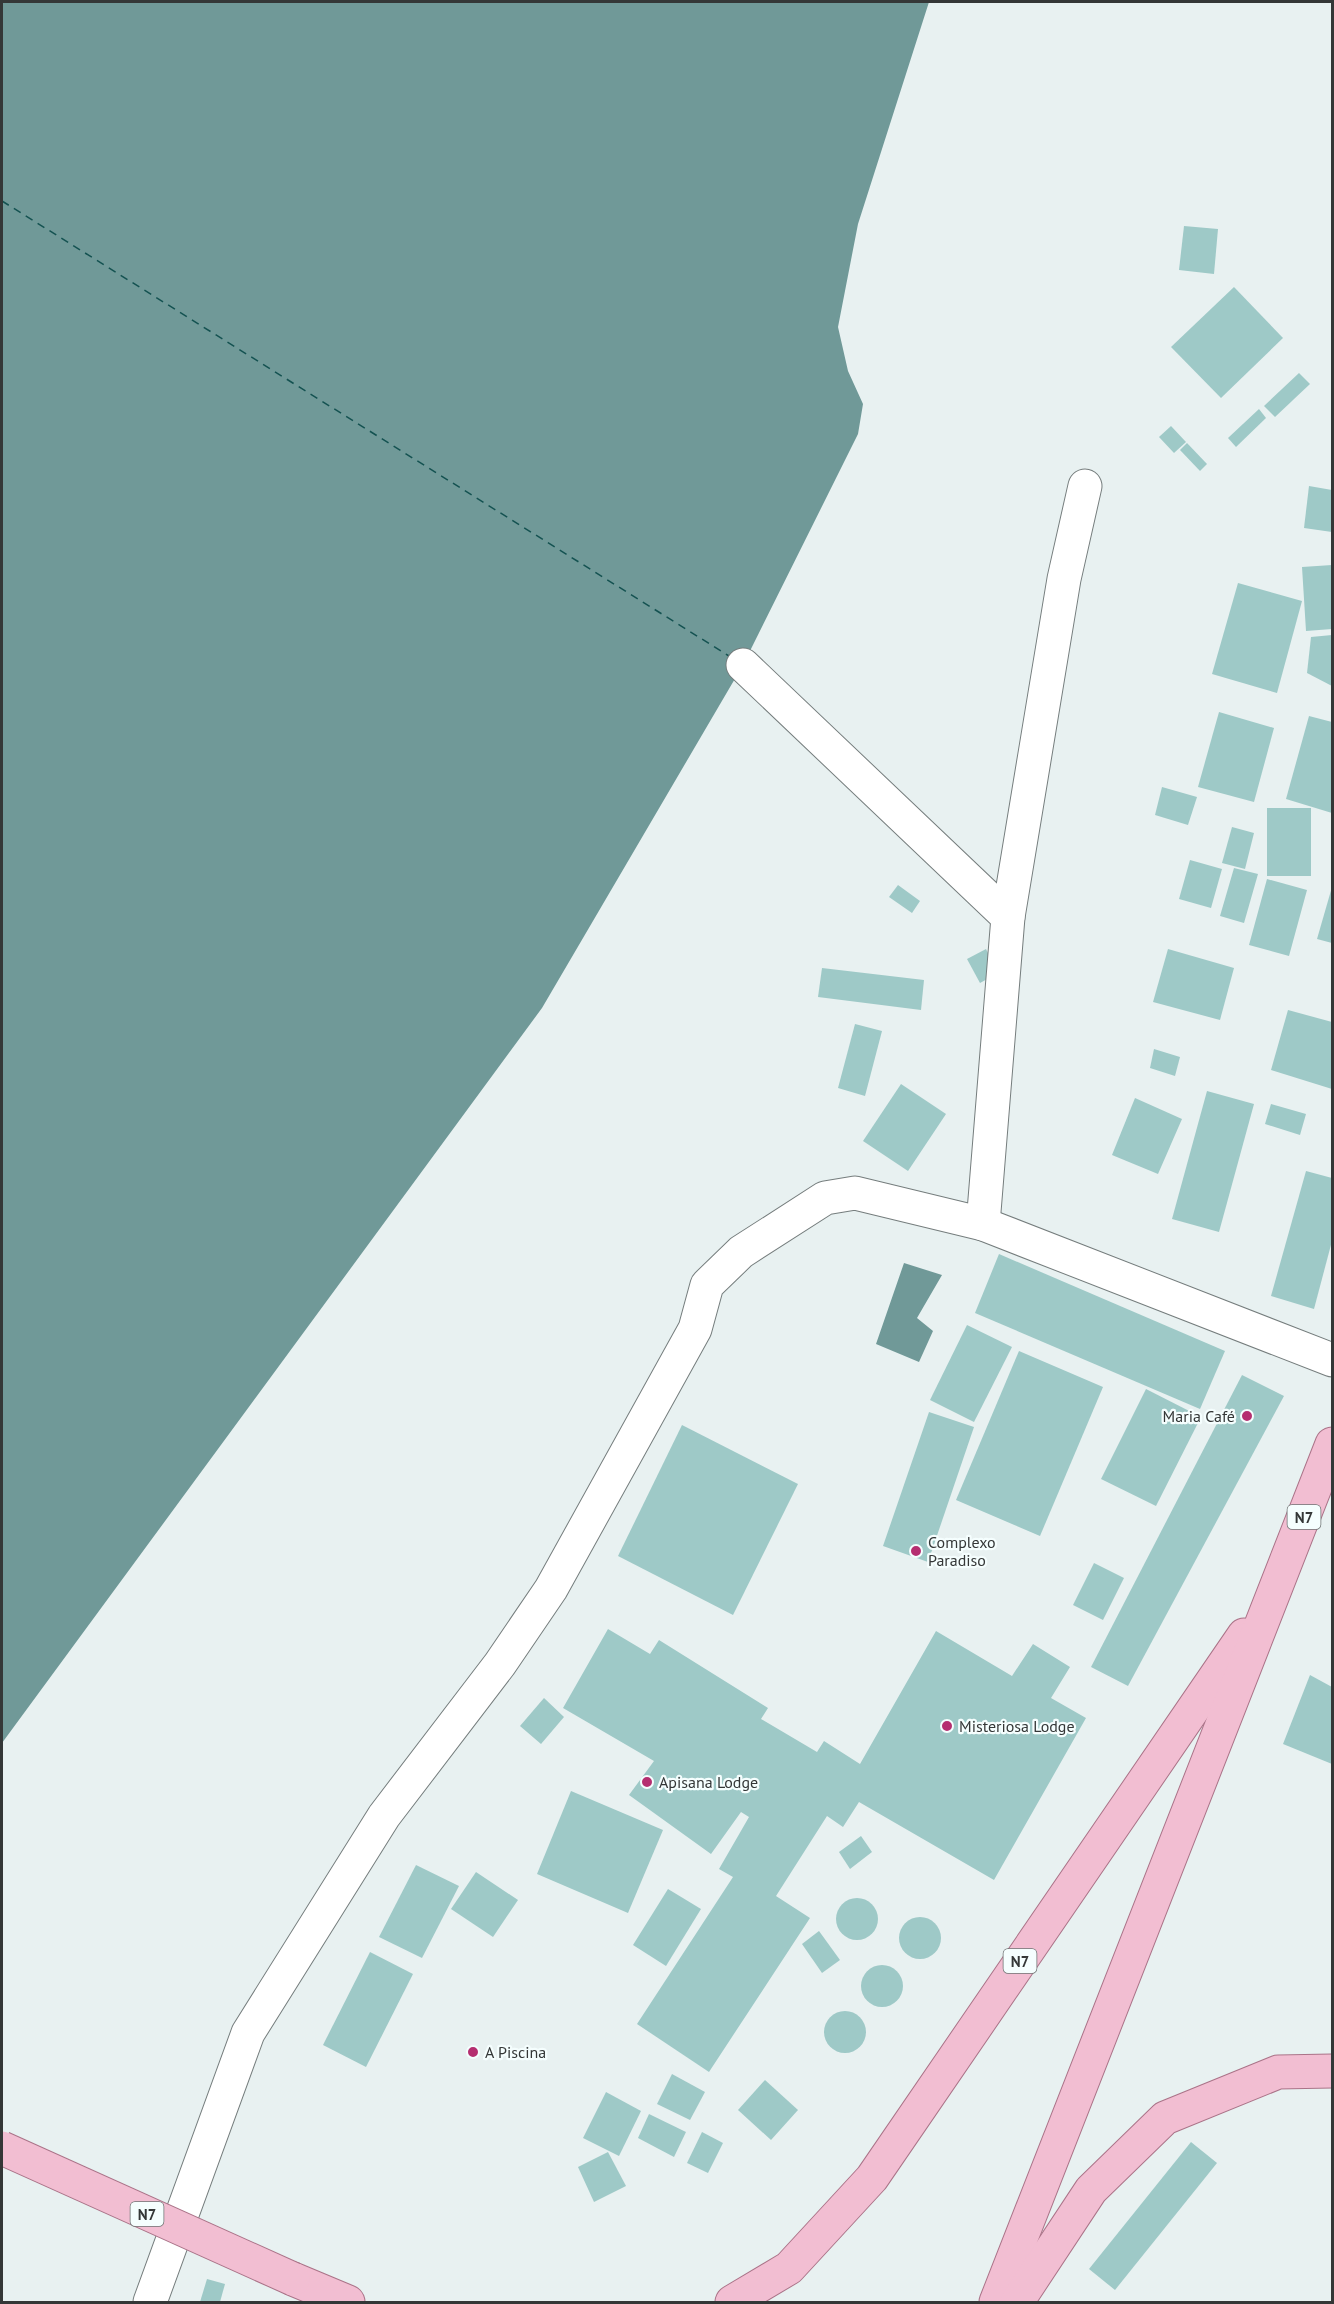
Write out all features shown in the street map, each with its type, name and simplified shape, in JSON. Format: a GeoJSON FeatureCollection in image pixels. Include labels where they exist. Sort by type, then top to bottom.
{"type":"FeatureCollection","features":[{"type":"Feature","properties":{"kind":"main road","name":"N7"},"geometry":{"type":"LineString","coordinates":[[996,2302],[1332,1444]]}},
{"type":"Feature","properties":{"kind":"main road","name":"N7"},"geometry":{"type":"LineString","coordinates":[[732,2302],[789,2268],[872,2178],[1276,1589]]}},
{"type":"Feature","properties":{"kind":"main road"},"geometry":{"type":"LineString","coordinates":[[1017,2302],[1091,2190],[1165,2118],[1278,2072],[1332,2070]]}},
{"type":"Feature","properties":{"kind":"main road","name":"N7"},"geometry":{"type":"LineString","coordinates":[[2,2148],[348,2302]]}},
{"type":"Feature","properties":{"kind":"street"},"geometry":{"type":"LineString","coordinates":[[983,1224],[1008,917],[1062,589],[1085,486]]}},
{"type":"Feature","properties":{"kind":"street"},"geometry":{"type":"LineString","coordinates":[[743,665],[1008,917]]}},
{"type":"Feature","properties":{"kind":"street"},"geometry":{"type":"LineString","coordinates":[[150,2302],[248,2033],[384,1816],[500,1665],[551,1589],[695,1329],[706,1285],[741,1252],[825,1198],[855,1193],[983,1224],[1332,1360]]}},
{"type":"Feature","properties":{"kind":"water"},"geometry":{"type":"Polygon","coordinates":[[[2,2],[929,2],[858,224],[838,327],[848,371],[863,404],[858,434],[743,665],[542,1008],[2,1743],[2,2]]]}},
{"type":"Feature","properties":{"kind":"water"},"geometry":{"type":"Polygon","coordinates":[[[904,1263],[942,1275],[917,1318],[933,1331],[919,1362],[876,1344],[904,1263]]]}},
{"type":"Feature","properties":{"kind":"building"},"geometry":{"type":"Polygon","coordinates":[[[1184,226],[1218,229],[1214,274],[1179,270],[1184,226]]]}},
{"type":"Feature","properties":{"kind":"building"},"geometry":{"type":"Polygon","coordinates":[[[1234,287],[1283,338],[1221,398],[1171,347],[1234,287]]]}},
{"type":"Feature","properties":{"kind":"building"},"geometry":{"type":"Polygon","coordinates":[[[1299,373],[1310,384],[1275,417],[1264,406],[1299,373]]]}},
{"type":"Feature","properties":{"kind":"building"},"geometry":{"type":"Polygon","coordinates":[[[1259,409],[1266,418],[1236,447],[1228,438],[1259,409]]]}},
{"type":"Feature","properties":{"kind":"building"},"geometry":{"type":"Polygon","coordinates":[[[1171,426],[1186,442],[1174,453],[1159,437],[1171,426]]]}},
{"type":"Feature","properties":{"kind":"building"},"geometry":{"type":"Polygon","coordinates":[[[1187,443],[1207,464],[1200,471],[1180,450],[1187,443]]]}},
{"type":"Feature","properties":{"kind":"building"},"geometry":{"type":"Polygon","coordinates":[[[1309,486],[1332,490],[1332,532],[1304,528],[1309,486]]]}},
{"type":"Feature","properties":{"kind":"building"},"geometry":{"type":"Polygon","coordinates":[[[1332,565],[1332,629],[1306,631],[1302,567],[1332,565]]]}},
{"type":"Feature","properties":{"kind":"building"},"geometry":{"type":"Polygon","coordinates":[[[1238,583],[1302,601],[1277,693],[1212,674],[1238,583]]]}},
{"type":"Feature","properties":{"kind":"building"},"geometry":{"type":"Polygon","coordinates":[[[1332,635],[1332,686],[1307,673],[1311,637],[1332,635]]]}},
{"type":"Feature","properties":{"kind":"building"},"geometry":{"type":"Polygon","coordinates":[[[1219,712],[1274,728],[1254,802],[1198,787],[1219,712]]]}},
{"type":"Feature","properties":{"kind":"building"},"geometry":{"type":"Polygon","coordinates":[[[1309,716],[1332,722],[1332,813],[1286,799],[1309,716]]]}},
{"type":"Feature","properties":{"kind":"building"},"geometry":{"type":"Polygon","coordinates":[[[1162,787],[1197,797],[1188,825],[1155,815],[1162,787]]]}},
{"type":"Feature","properties":{"kind":"building"},"geometry":{"type":"Polygon","coordinates":[[[1267,808],[1311,808],[1311,876],[1267,876],[1267,808]]]}},
{"type":"Feature","properties":{"kind":"building"},"geometry":{"type":"Polygon","coordinates":[[[1232,827],[1254,833],[1245,869],[1222,863],[1232,827]]]}},
{"type":"Feature","properties":{"kind":"building"},"geometry":{"type":"Polygon","coordinates":[[[1190,860],[1222,869],[1211,908],[1179,899],[1190,860]]]}},
{"type":"Feature","properties":{"kind":"building"},"geometry":{"type":"Polygon","coordinates":[[[1234,868],[1258,874],[1244,923],[1220,916],[1234,868]]]}},
{"type":"Feature","properties":{"kind":"building"},"geometry":{"type":"Polygon","coordinates":[[[1267,879],[1307,890],[1289,956],[1249,945],[1267,879]]]}},
{"type":"Feature","properties":{"kind":"building"},"geometry":{"type":"Polygon","coordinates":[[[898,885],[920,901],[912,913],[889,897],[898,885]]]}},
{"type":"Feature","properties":{"kind":"building"},"geometry":{"type":"Polygon","coordinates":[[[1332,887],[1332,943],[1317,939],[1332,887]]]}},
{"type":"Feature","properties":{"kind":"building"},"geometry":{"type":"Polygon","coordinates":[[[986,949],[998,973],[980,983],[967,959],[986,949]]]}},
{"type":"Feature","properties":{"kind":"building"},"geometry":{"type":"Polygon","coordinates":[[[1168,949],[1234,968],[1220,1020],[1153,1002],[1168,949]]]}},
{"type":"Feature","properties":{"kind":"building"},"geometry":{"type":"Polygon","coordinates":[[[822,968],[924,980],[921,1010],[818,997],[822,968]]]}},
{"type":"Feature","properties":{"kind":"building"},"geometry":{"type":"Polygon","coordinates":[[[1288,1010],[1332,1022],[1332,1089],[1271,1070],[1288,1010]]]}},
{"type":"Feature","properties":{"kind":"building"},"geometry":{"type":"Polygon","coordinates":[[[855,1024],[882,1031],[865,1096],[838,1088],[855,1024]]]}},
{"type":"Feature","properties":{"kind":"building"},"geometry":{"type":"Polygon","coordinates":[[[1154,1049],[1180,1057],[1175,1076],[1150,1068],[1154,1049]]]}},
{"type":"Feature","properties":{"kind":"building"},"geometry":{"type":"Polygon","coordinates":[[[901,1084],[946,1114],[908,1171],[863,1141],[901,1084]]]}},
{"type":"Feature","properties":{"kind":"building"},"geometry":{"type":"Polygon","coordinates":[[[1207,1091],[1254,1104],[1219,1232],[1172,1219],[1207,1091]]]}},
{"type":"Feature","properties":{"kind":"building"},"geometry":{"type":"Polygon","coordinates":[[[1135,1098],[1182,1119],[1158,1174],[1112,1155],[1135,1098]]]}},
{"type":"Feature","properties":{"kind":"building"},"geometry":{"type":"Polygon","coordinates":[[[1271,1104],[1306,1114],[1300,1135],[1265,1124],[1271,1104]]]}},
{"type":"Feature","properties":{"kind":"building"},"geometry":{"type":"Polygon","coordinates":[[[1306,1171],[1332,1178],[1332,1241],[1314,1309],[1271,1296],[1306,1171]]]}},
{"type":"Feature","properties":{"kind":"building"},"geometry":{"type":"Polygon","coordinates":[[[999,1254],[1225,1351],[1200,1409],[975,1313],[999,1254]]]}},
{"type":"Feature","properties":{"kind":"building"},"geometry":{"type":"Polygon","coordinates":[[[967,1325],[1012,1347],[974,1422],[930,1400],[967,1325]]]}},
{"type":"Feature","properties":{"kind":"building"},"geometry":{"type":"Polygon","coordinates":[[[1019,1351],[1103,1387],[1040,1536],[956,1500],[1019,1351]]]}},
{"type":"Feature","properties":{"kind":"building"},"geometry":{"type":"Polygon","coordinates":[[[1242,1375],[1284,1396],[1128,1686],[1091,1667],[1242,1375]]]}},
{"type":"Feature","properties":{"kind":"building"},"geometry":{"type":"Polygon","coordinates":[[[1146,1389],[1201,1417],[1156,1506],[1101,1479],[1146,1389]]]}},
{"type":"Feature","properties":{"kind":"building"},"geometry":{"type":"Polygon","coordinates":[[[929,1412],[974,1427],[928,1562],[883,1546],[929,1412]]]}},
{"type":"Feature","properties":{"kind":"building"},"geometry":{"type":"Polygon","coordinates":[[[682,1425],[798,1484],[733,1615],[618,1556],[682,1425]]]}},
{"type":"Feature","properties":{"kind":"building"},"geometry":{"type":"Polygon","coordinates":[[[1094,1563],[1124,1578],[1103,1620],[1073,1605],[1094,1563]]]}},
{"type":"Feature","properties":{"kind":"building"},"geometry":{"type":"Polygon","coordinates":[[[608,1629],[650,1654],[659,1640],[768,1708],[761,1719],[817,1752],[824,1741],[860,1764],[936,1631],[1012,1676],[1033,1644],[1070,1667],[1051,1698],[1086,1718],[994,1880],[859,1802],[843,1827],[827,1816],[776,1896],[810,1918],[709,2072],[637,2024],[733,1877],[719,1869],[749,1817],[741,1812],[711,1854],[629,1795],[654,1761],[563,1708],[608,1629]]]}},
{"type":"Feature","properties":{"kind":"building"},"geometry":{"type":"Polygon","coordinates":[[[1310,1675],[1332,1687],[1332,1764],[1283,1744],[1310,1675]]]}},
{"type":"Feature","properties":{"kind":"building"},"geometry":{"type":"Polygon","coordinates":[[[544,1698],[564,1717],[541,1744],[520,1726],[544,1698]]]}},
{"type":"Feature","properties":{"kind":"building"},"geometry":{"type":"Polygon","coordinates":[[[571,1791],[663,1830],[628,1913],[537,1874],[571,1791]]]}},
{"type":"Feature","properties":{"kind":"building"},"geometry":{"type":"Polygon","coordinates":[[[861,1836],[872,1852],[850,1869],[839,1852],[861,1836]]]}},
{"type":"Feature","properties":{"kind":"building"},"geometry":{"type":"Polygon","coordinates":[[[416,1865],[459,1886],[422,1958],[379,1937],[416,1865]]]}},
{"type":"Feature","properties":{"kind":"building"},"geometry":{"type":"Polygon","coordinates":[[[476,1872],[518,1900],[493,1937],[451,1909],[476,1872]]]}},
{"type":"Feature","properties":{"kind":"building"},"geometry":{"type":"Polygon","coordinates":[[[668,1889],[701,1909],[666,1966],[633,1945],[668,1889]]]}},
{"type":"Feature","properties":{"kind":"building"},"geometry":{"type":"Polygon","coordinates":[[[857,1898],[872,1904],[878,1919],[872,1934],[857,1940],[842,1934],[836,1919],[842,1904],[857,1898]]]}},
{"type":"Feature","properties":{"kind":"building"},"geometry":{"type":"Polygon","coordinates":[[[920,1917],[935,1923],[941,1938],[935,1953],[920,1959],[905,1953],[899,1938],[905,1923],[920,1917]]]}},
{"type":"Feature","properties":{"kind":"building"},"geometry":{"type":"Polygon","coordinates":[[[819,1931],[840,1960],[822,1973],[802,1944],[819,1931]]]}},
{"type":"Feature","properties":{"kind":"building"},"geometry":{"type":"Polygon","coordinates":[[[370,1952],[413,1974],[366,2067],[323,2045],[370,1952]]]}},
{"type":"Feature","properties":{"kind":"building"},"geometry":{"type":"Polygon","coordinates":[[[882,1965],[897,1971],[903,1986],[897,2001],[882,2007],[867,2001],[861,1986],[867,1971],[882,1965]]]}},
{"type":"Feature","properties":{"kind":"building"},"geometry":{"type":"Polygon","coordinates":[[[845,2011],[860,2017],[866,2032],[860,2047],[845,2053],[830,2047],[824,2032],[830,2017],[845,2011]]]}},
{"type":"Feature","properties":{"kind":"building"},"geometry":{"type":"Polygon","coordinates":[[[672,2074],[705,2092],[690,2120],[657,2104],[672,2074]]]}},
{"type":"Feature","properties":{"kind":"building"},"geometry":{"type":"Polygon","coordinates":[[[765,2080],[798,2110],[771,2140],[738,2110],[765,2080]]]}},
{"type":"Feature","properties":{"kind":"building"},"geometry":{"type":"Polygon","coordinates":[[[606,2092],[641,2111],[619,2156],[583,2138],[606,2092]]]}},
{"type":"Feature","properties":{"kind":"building"},"geometry":{"type":"Polygon","coordinates":[[[649,2114],[686,2132],[674,2157],[638,2138],[649,2114]]]}},
{"type":"Feature","properties":{"kind":"building"},"geometry":{"type":"Polygon","coordinates":[[[702,2132],[723,2143],[708,2173],[687,2163],[702,2132]]]}},
{"type":"Feature","properties":{"kind":"building"},"geometry":{"type":"Polygon","coordinates":[[[1191,2142],[1217,2163],[1115,2290],[1089,2269],[1191,2142]]]}},
{"type":"Feature","properties":{"kind":"building"},"geometry":{"type":"Polygon","coordinates":[[[608,2152],[626,2186],[594,2202],[578,2167],[608,2152]]]}},
{"type":"Feature","properties":{"kind":"building"},"geometry":{"type":"Polygon","coordinates":[[[207,2279],[225,2284],[220,2302],[200,2302],[207,2279]]]}},
{"type":"Feature","properties":{"kind":"ferry route"},"geometry":{"type":"LineString","coordinates":[[2,201],[729,656]]}},
{"type":"Feature","properties":{"kind":"place","name":"Maria Café"},"geometry":{"type":"Point","coordinates":[1247,1416]}},
{"type":"Feature","properties":{"kind":"place","name":"Complexo Paradiso"},"geometry":{"type":"Point","coordinates":[916,1551]}},
{"type":"Feature","properties":{"kind":"place","name":"Misteriosa Lodge"},"geometry":{"type":"Point","coordinates":[947,1726]}},
{"type":"Feature","properties":{"kind":"place","name":"Apisana Lodge"},"geometry":{"type":"Point","coordinates":[647,1782]}},
{"type":"Feature","properties":{"kind":"place","name":"A Piscina"},"geometry":{"type":"Point","coordinates":[473,2052]}}]}
